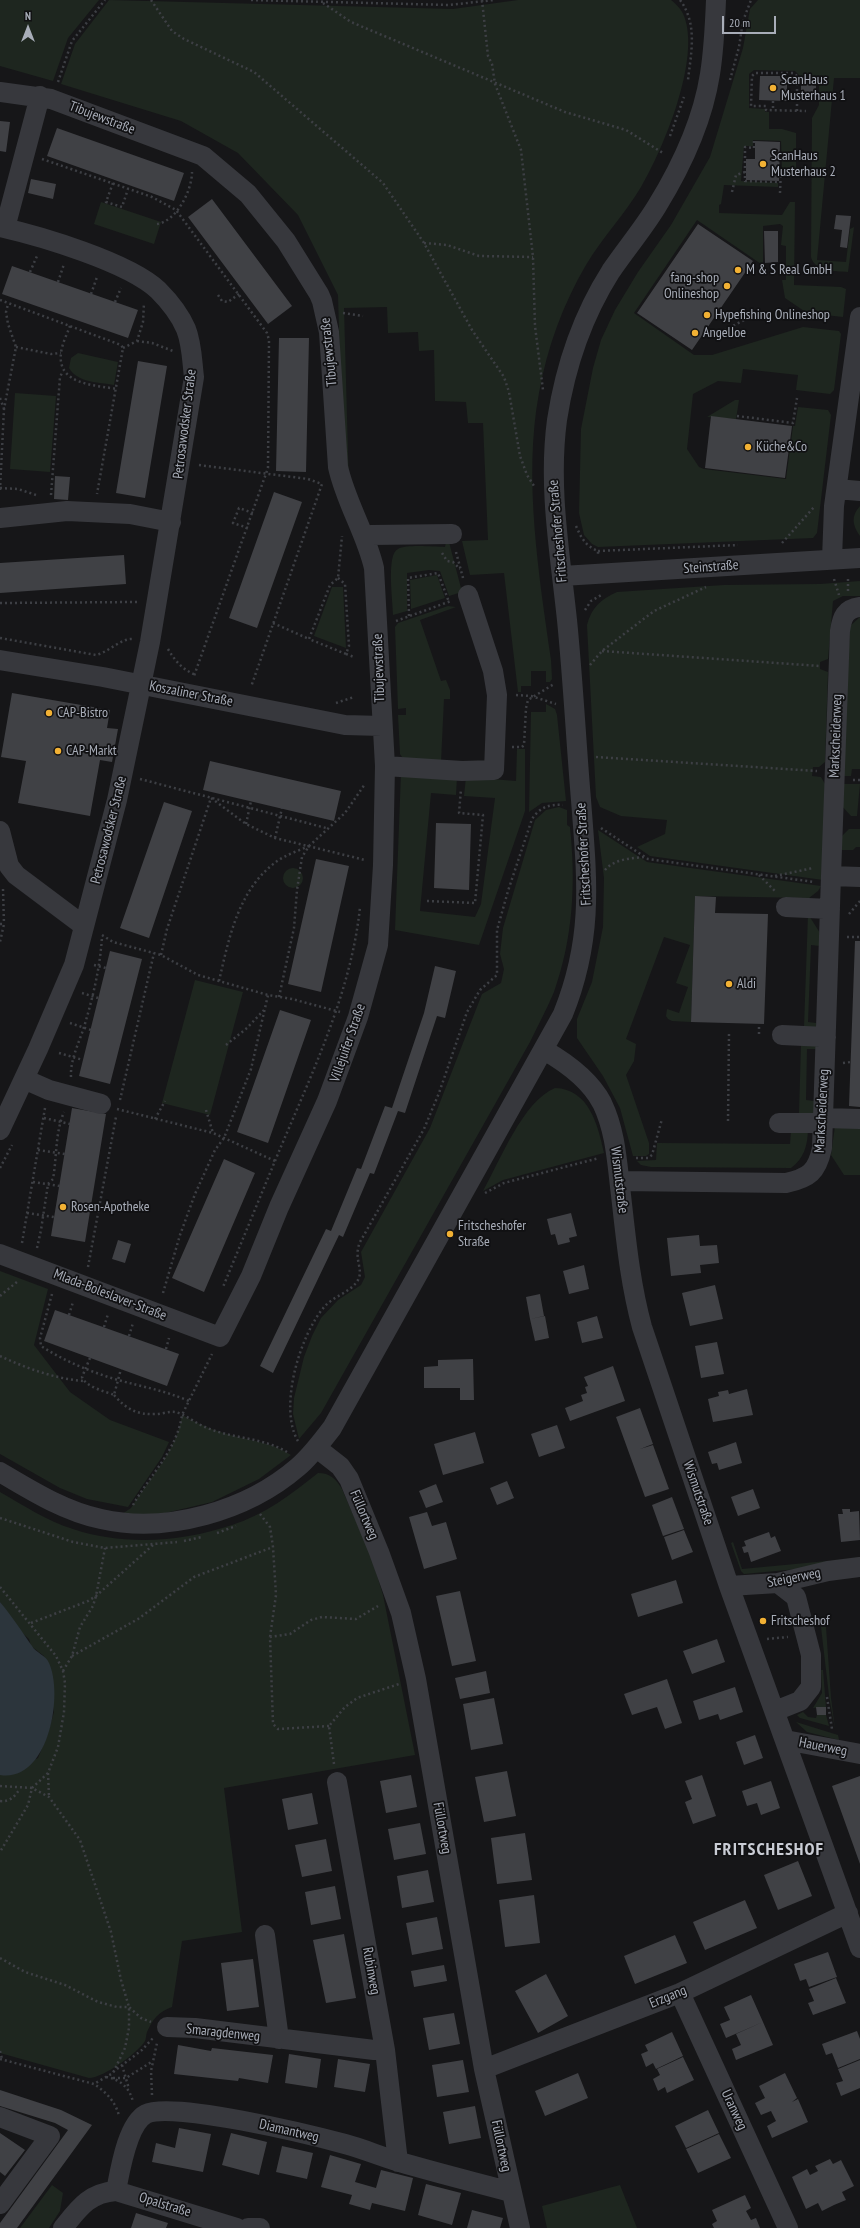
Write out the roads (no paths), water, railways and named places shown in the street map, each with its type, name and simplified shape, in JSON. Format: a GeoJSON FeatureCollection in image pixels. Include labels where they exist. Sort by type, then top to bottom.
{"type":"FeatureCollection","features":[{"type":"Feature","properties":{"kind":"street","name":"Fritscheshofer Straße"},"geometry":{"type":"LineString","coordinates":[[0,1472],[38,1495],[75,1512],[120,1522],[151,1524],[204,1514],[257,1494],[298,1467],[307,1444],[332,1428],[564,1014],[574,987],[585,936],[588,880],[553,481],[558,420],[564,388],[580,333],[593,305],[610,273],[657,205],[692,134],[710,77],[714,53],[716,0]]}},
{"type":"Feature","properties":{"kind":"street","name":"Tibujewstraße"},"geometry":{"type":"LineString","coordinates":[[0,92],[40,96],[203,156],[248,194],[286,240],[319,294],[325,311],[329,332],[338,467],[353,513],[364,538],[374,568],[378,623],[382,726]]}},
{"type":"Feature","properties":{"kind":"street"},"geometry":{"type":"LineString","coordinates":[[3,228],[40,96]]}},
{"type":"Feature","properties":{"kind":"street","name":"Petrosawodsker Straße"},"geometry":{"type":"LineString","coordinates":[[0,1130],[74,965],[123,775],[150,642],[194,377],[192,353],[186,329],[174,308],[157,289],[128,271],[92,255],[42,238],[3,228]]}},
{"type":"Feature","properties":{"kind":"street"},"geometry":{"type":"LineString","coordinates":[[832,559],[832,526],[860,317]]}},
{"type":"Feature","properties":{"kind":"street"},"geometry":{"type":"LineString","coordinates":[[837,489],[860,491]]}},
{"type":"Feature","properties":{"kind":"street"},"geometry":{"type":"LineString","coordinates":[[0,518],[50,508],[67,512],[130,514],[171,522]]}},
{"type":"Feature","properties":{"kind":"street"},"geometry":{"type":"LineString","coordinates":[[364,538],[371,535],[445,541]]}},
{"type":"Feature","properties":{"kind":"street","name":"Steinstraße"},"geometry":{"type":"LineString","coordinates":[[562,576],[860,558]]}},
{"type":"Feature","properties":{"kind":"street"},"geometry":{"type":"LineString","coordinates":[[385,766],[462,771],[492,771],[495,767],[497,695],[493,671],[468,595]]}},
{"type":"Feature","properties":{"kind":"street","name":"Markscheiderweg"},"geometry":{"type":"LineString","coordinates":[[620,1181],[786,1183],[801,1180],[813,1171],[819,1162],[824,1121],[831,875],[842,619],[847,611],[860,607]]}},
{"type":"Feature","properties":{"kind":"street","name":"Koszaliner Straße"},"geometry":{"type":"LineString","coordinates":[[0,660],[141,685],[248,696],[345,725],[382,726]]}},
{"type":"Feature","properties":{"kind":"street","name":"Villejuifer Straße"},"geometry":{"type":"LineString","coordinates":[[220,1337],[251,1276],[279,1207],[328,1101],[358,1017],[378,945],[370,864],[385,766],[382,726]]}},
{"type":"Feature","properties":{"kind":"street"},"geometry":{"type":"LineString","coordinates":[[0,831],[10,866],[16,875],[84,926]]}},
{"type":"Feature","properties":{"kind":"street"},"geometry":{"type":"LineString","coordinates":[[831,875],[860,877]]}},
{"type":"Feature","properties":{"kind":"street"},"geometry":{"type":"LineString","coordinates":[[786,907],[830,909]]}},
{"type":"Feature","properties":{"kind":"street"},"geometry":{"type":"LineString","coordinates":[[782,1035],[826,1037]]}},
{"type":"Feature","properties":{"kind":"street","name":"Wismutstraße"},"geometry":{"type":"LineString","coordinates":[[544,1050],[587,1082],[601,1102],[611,1127],[617,1155],[633,1295],[642,1327],[729,1586],[860,1948]]}},
{"type":"Feature","properties":{"kind":"street"},"geometry":{"type":"LineString","coordinates":[[24,1079],[48,1090],[109,1107]]}},
{"type":"Feature","properties":{"kind":"street"},"geometry":{"type":"LineString","coordinates":[[779,1123],[860,1120]]}},
{"type":"Feature","properties":{"kind":"street","name":"Mlada-Boleslaver-Straße"},"geometry":{"type":"LineString","coordinates":[[0,1254],[24,1263],[78,1290],[220,1337]]}},
{"type":"Feature","properties":{"kind":"street","name":"Füllortweg"},"geometry":{"type":"LineString","coordinates":[[307,1444],[340,1466],[349,1479],[397,1601],[416,1679],[484,2069],[520,2228]]}},
{"type":"Feature","properties":{"kind":"street","name":"Steigerweg"},"geometry":{"type":"LineString","coordinates":[[729,1586],[778,1583],[828,1571],[860,1567]]}},
{"type":"Feature","properties":{"kind":"street"},"geometry":{"type":"LineString","coordinates":[[775,1711],[800,1701],[811,1687],[811,1655],[796,1597],[778,1583]]}},
{"type":"Feature","properties":{"kind":"street","name":"Hauerweg"},"geometry":{"type":"LineString","coordinates":[[785,1740],[860,1754]]}},
{"type":"Feature","properties":{"kind":"street","name":"Rubinweg"},"geometry":{"type":"LineString","coordinates":[[337,1782],[385,2050],[398,2162]]}},
{"type":"Feature","properties":{"kind":"street","name":"Erzgang"},"geometry":{"type":"LineString","coordinates":[[484,2069],[680,1993],[848,1914]]}},
{"type":"Feature","properties":{"kind":"street","name":"Smaragdenweg"},"geometry":{"type":"LineString","coordinates":[[265,1935],[279,2039]]}},
{"type":"Feature","properties":{"kind":"street","name":"Uranweg"},"geometry":{"type":"LineString","coordinates":[[680,1993],[788,2228]]}},
{"type":"Feature","properties":{"kind":"street","name":"Smaragdenweg"},"geometry":{"type":"LineString","coordinates":[[167,2027],[195,2028],[374,2050],[385,2050]]}},
{"type":"Feature","properties":{"kind":"street","name":"Diamantweg"},"geometry":{"type":"LineString","coordinates":[[116,2191],[134,2128],[145,2114],[154,2112],[202,2114],[269,2126],[346,2144],[398,2162],[511,2192]]}},
{"type":"Feature","properties":{"kind":"street"},"geometry":{"type":"LineString","coordinates":[[0,2117],[50,2136],[4,2191]]}},
{"type":"Feature","properties":{"kind":"street"},"geometry":{"type":"LineString","coordinates":[[63,2228],[88,2199],[102,2192],[116,2191]]}},
{"type":"Feature","properties":{"kind":"street","name":"Opalstraße"},"geometry":{"type":"LineString","coordinates":[[116,2191],[237,2228]]}},
{"type":"Feature","properties":{"kind":"street"},"geometry":{"type":"LineString","coordinates":[[248,2228],[260,2228]]}},
{"type":"Feature","properties":{"kind":"place","name":"ScanHaus Musterhaus 1"},"geometry":{"type":"Point","coordinates":[773,88]}},
{"type":"Feature","properties":{"kind":"place","name":"ScanHaus Musterhaus 2"},"geometry":{"type":"Point","coordinates":[763,164]}},
{"type":"Feature","properties":{"kind":"place","name":"M & S Real GmbH"},"geometry":{"type":"Point","coordinates":[738,270]}},
{"type":"Feature","properties":{"kind":"place","name":"fang-shop Onlineshop"},"geometry":{"type":"Point","coordinates":[727,286]}},
{"type":"Feature","properties":{"kind":"place","name":"Hypefishing Onlineshop"},"geometry":{"type":"Point","coordinates":[707,315]}},
{"type":"Feature","properties":{"kind":"place","name":"AngelJoe"},"geometry":{"type":"Point","coordinates":[695,333]}},
{"type":"Feature","properties":{"kind":"place","name":"Küche&Co"},"geometry":{"type":"Point","coordinates":[748,447]}},
{"type":"Feature","properties":{"kind":"place","name":"CAP-Bistro"},"geometry":{"type":"Point","coordinates":[49,713]}},
{"type":"Feature","properties":{"kind":"place","name":"CAP-Markt"},"geometry":{"type":"Point","coordinates":[58,751]}},
{"type":"Feature","properties":{"kind":"place","name":"Aldi"},"geometry":{"type":"Point","coordinates":[729,984]}},
{"type":"Feature","properties":{"kind":"place","name":"Rosen-Apotheke"},"geometry":{"type":"Point","coordinates":[63,1207]}},
{"type":"Feature","properties":{"kind":"place","name":"Fritscheshofer Straße"},"geometry":{"type":"Point","coordinates":[450,1234]}},
{"type":"Feature","properties":{"kind":"place","name":"Fritscheshof"},"geometry":{"type":"Point","coordinates":[763,1621]}},
{"type":"Feature","properties":{"kind":"district","name":"FRITSCHESHOF"},"geometry":{"type":"Point","coordinates":[769,1850]}}]}
